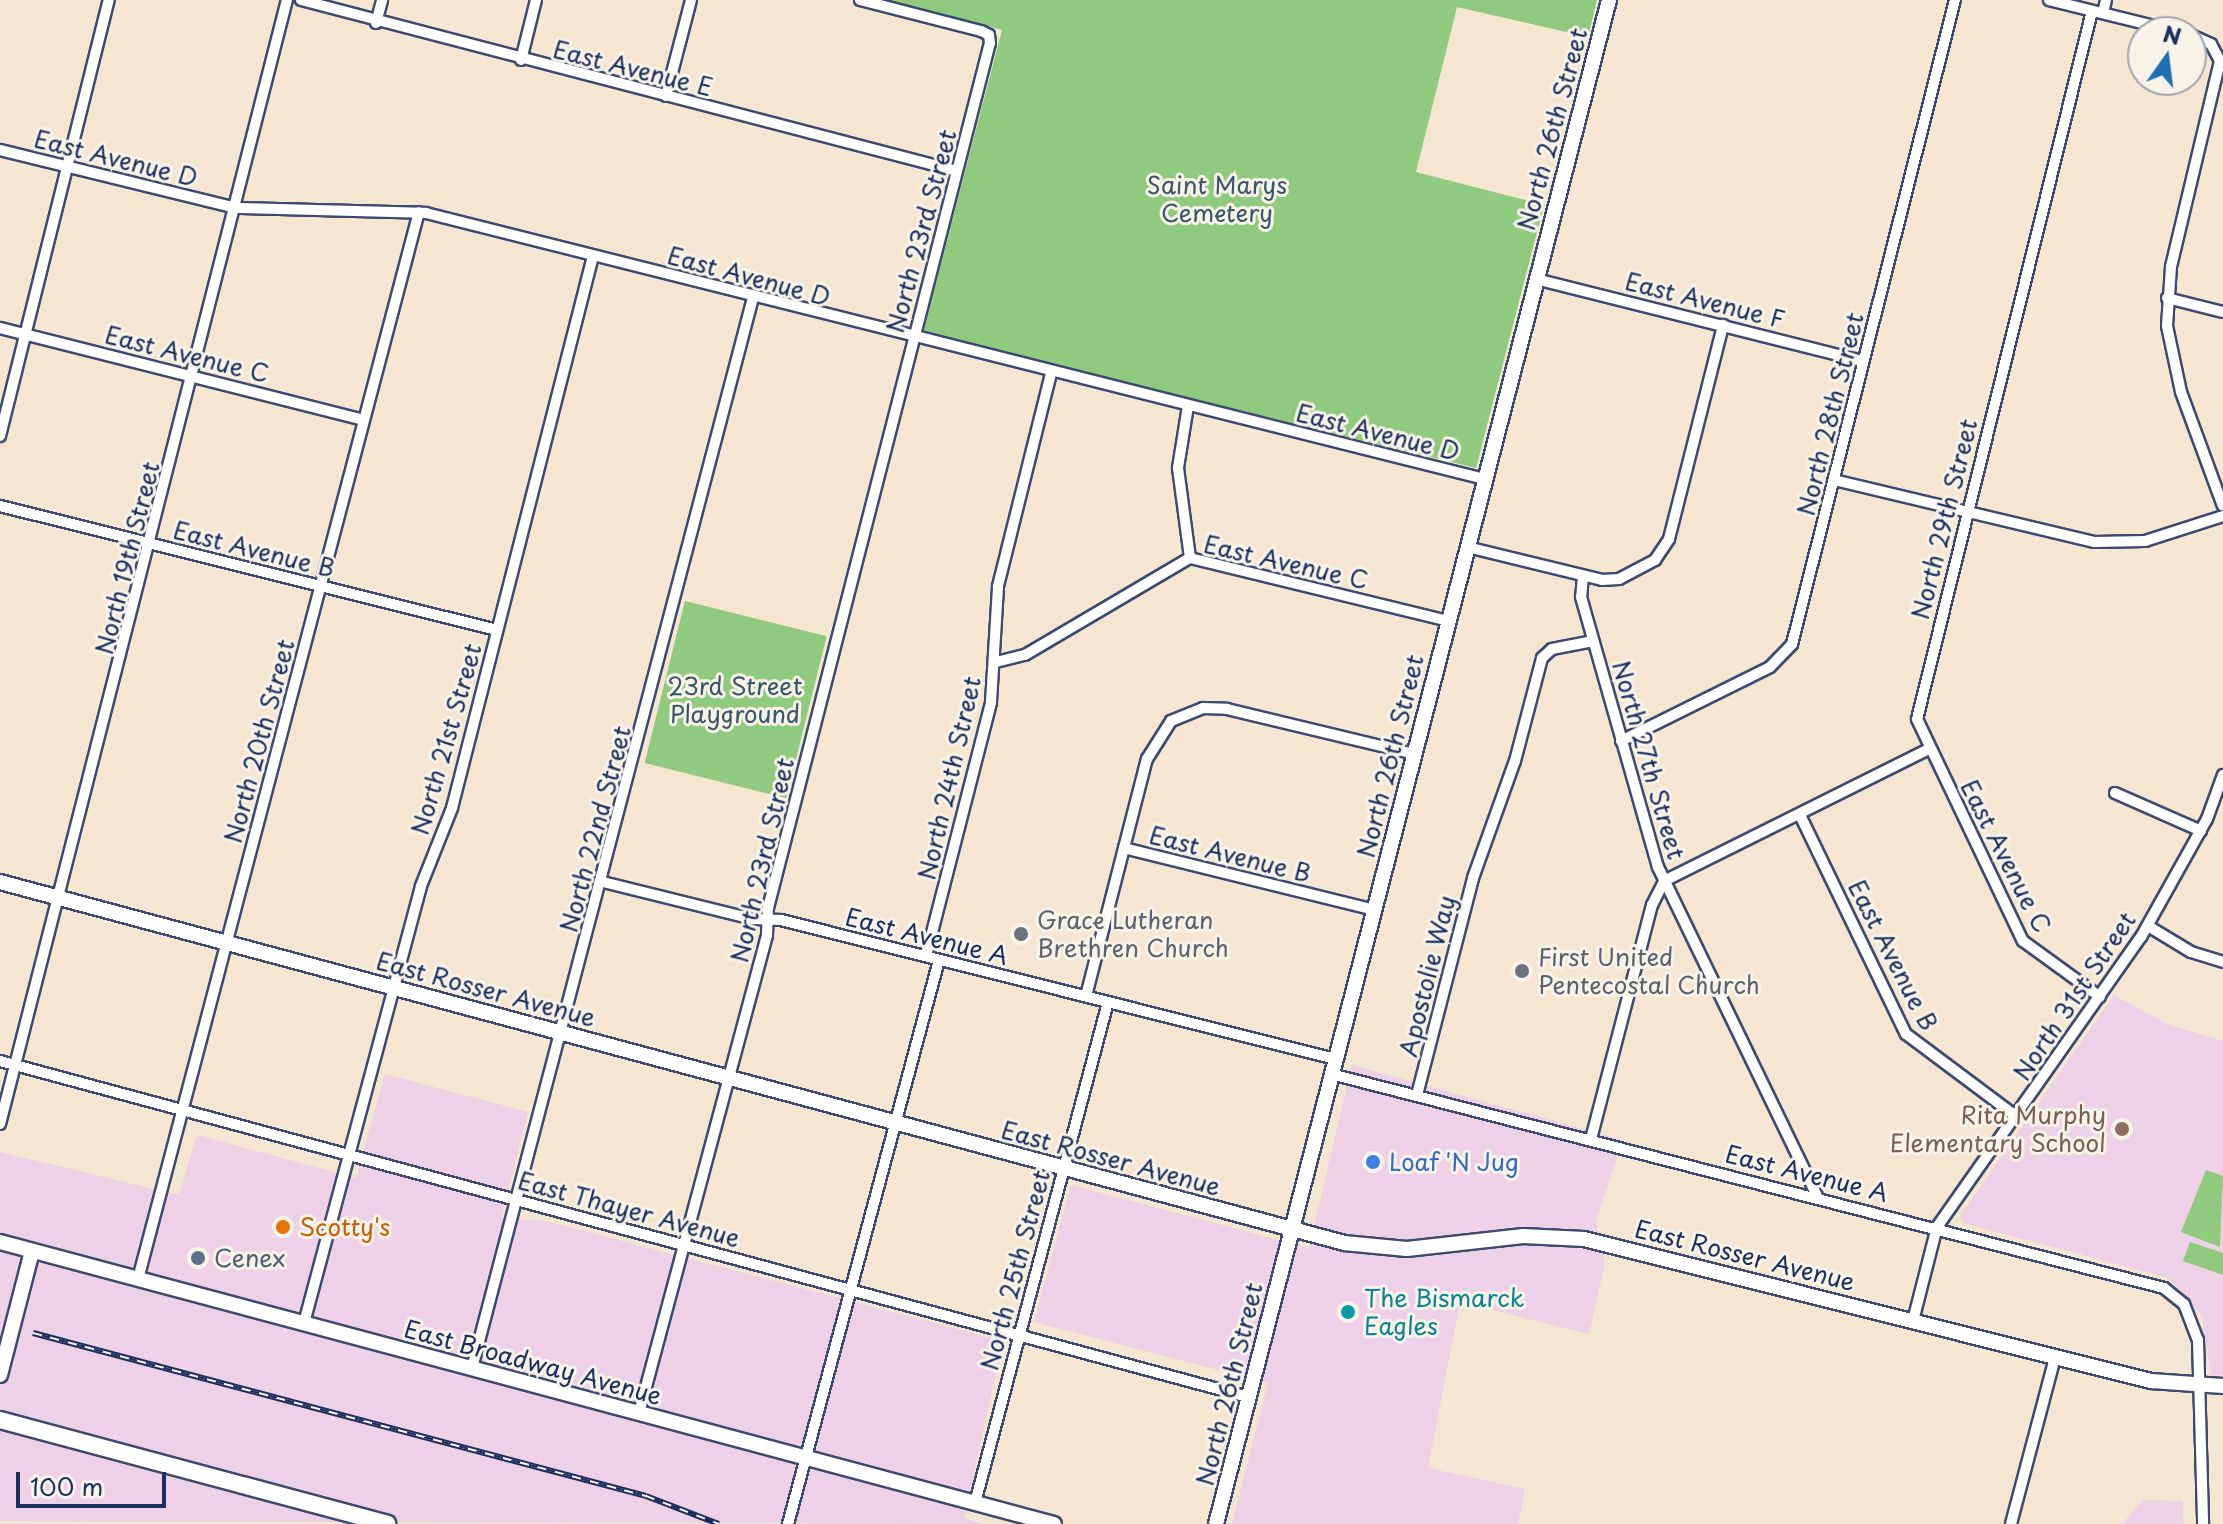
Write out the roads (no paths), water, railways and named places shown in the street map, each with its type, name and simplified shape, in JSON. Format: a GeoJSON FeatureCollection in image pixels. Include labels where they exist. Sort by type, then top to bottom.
{"type":"FeatureCollection","features":[{"type":"Feature","properties":{"kind":"main road"},"geometry":{"type":"LineString","coordinates":[[0,1420],[387,1524]]}},
{"type":"Feature","properties":{"kind":"street"},"geometry":{"type":"LineString","coordinates":[[0,436],[109,0]]}},
{"type":"Feature","properties":{"kind":"street","name":"North 19th Street"},"geometry":{"type":"LineString","coordinates":[[0,1124],[152,544],[287,0]]}},
{"type":"Feature","properties":{"kind":"street","name":"East Avenue E"},"geometry":{"type":"LineString","coordinates":[[301,0],[376,23],[957,171]]}},
{"type":"Feature","properties":{"kind":"street"},"geometry":{"type":"LineString","coordinates":[[376,23],[382,0]]}},
{"type":"Feature","properties":{"kind":"street"},"geometry":{"type":"LineString","coordinates":[[521,60],[536,0]]}},
{"type":"Feature","properties":{"kind":"street"},"geometry":{"type":"LineString","coordinates":[[666,96],[691,0]]}},
{"type":"Feature","properties":{"kind":"street","name":"North 23rd Street"},"geometry":{"type":"LineString","coordinates":[[639,1413],[767,935],[765,920],[989,35],[860,0]]}},
{"type":"Feature","properties":{"kind":"street","name":"North 26th Street"},"geometry":{"type":"LineString","coordinates":[[1216,1524],[1609,0]]}},
{"type":"Feature","properties":{"kind":"street","name":"North 28th Street"},"geometry":{"type":"LineString","coordinates":[[1621,741],[1783,658],[1795,636],[1955,0]]}},
{"type":"Feature","properties":{"kind":"street"},"geometry":{"type":"LineString","coordinates":[[2049,0],[2127,19]]}},
{"type":"Feature","properties":{"kind":"street","name":"North 29th Street"},"geometry":{"type":"LineString","coordinates":[[1929,749],[1917,709],[2098,12],[2106,0]]}},
{"type":"Feature","properties":{"kind":"street"},"geometry":{"type":"LineString","coordinates":[[2207,44],[2217,49],[2219,68],[2167,298],[2176,377],[2223,506]]}},
{"type":"Feature","properties":{"kind":"street","name":"East Avenue D"},"geometry":{"type":"LineString","coordinates":[[0,150],[236,208],[419,212],[913,340],[1484,479]]}},
{"type":"Feature","properties":{"kind":"street","name":"North 20th Street"},"geometry":{"type":"LineString","coordinates":[[138,1279],[419,212]]}},
{"type":"Feature","properties":{"kind":"street","name":"North 21st Street"},"geometry":{"type":"LineString","coordinates":[[304,1323],[421,886],[452,808],[593,256]]}},
{"type":"Feature","properties":{"kind":"street","name":"East Avenue F"},"geometry":{"type":"LineString","coordinates":[[1536,279],[1863,361]]}},
{"type":"Feature","properties":{"kind":"street","name":"North 22nd Street"},"geometry":{"type":"LineString","coordinates":[[472,1368],[603,882],[753,298]]}},
{"type":"Feature","properties":{"kind":"street"},"geometry":{"type":"LineString","coordinates":[[2167,298],[2223,312]]}},
{"type":"Feature","properties":{"kind":"street"},"geometry":{"type":"LineString","coordinates":[[1467,547],[1583,576],[1619,579],[1661,554],[1669,539],[1723,325]]}},
{"type":"Feature","properties":{"kind":"street","name":"East Avenue C"},"geometry":{"type":"LineString","coordinates":[[0,328],[364,420]]}},
{"type":"Feature","properties":{"kind":"street","name":"North 24th Street"},"geometry":{"type":"LineString","coordinates":[[926,956],[991,702],[996,662],[998,586],[1051,373]]}},
{"type":"Feature","properties":{"kind":"street"},"geometry":{"type":"LineString","coordinates":[[1188,406],[1178,468],[1190,558]]}},
{"type":"Feature","properties":{"kind":"street"},"geometry":{"type":"LineString","coordinates":[[1834,480],[1967,513],[2111,543],[2161,537],[2223,516]]}},
{"type":"Feature","properties":{"kind":"street","name":"East Avenue B"},"geometry":{"type":"LineString","coordinates":[[0,506],[497,630]]}},
{"type":"Feature","properties":{"kind":"street","name":"East Avenue C"},"geometry":{"type":"LineString","coordinates":[[996,662],[1025,655],[1190,558],[1448,621]]}},
{"type":"Feature","properties":{"kind":"street","name":"North 27th Street"},"geometry":{"type":"LineString","coordinates":[[1583,576],[1581,597],[1664,881],[1652,905],[1591,1139]]}},
{"type":"Feature","properties":{"kind":"street","name":"Apostolie Way"},"geometry":{"type":"LineString","coordinates":[[1417,1095],[1476,867],[1517,751],[1544,654],[1593,641]]}},
{"type":"Feature","properties":{"kind":"street"},"geometry":{"type":"LineString","coordinates":[[1086,996],[1150,749],[1171,721],[1191,710],[1215,707],[1414,754]]}},
{"type":"Feature","properties":{"kind":"street"},"geometry":{"type":"LineString","coordinates":[[1817,1196],[1664,881],[1929,749]]}},
{"type":"Feature","properties":{"kind":"street","name":"East Avenue C"},"geometry":{"type":"LineString","coordinates":[[1929,749],[2023,941],[2100,997]]}},
{"type":"Feature","properties":{"kind":"street","name":"North 31st Street"},"geometry":{"type":"LineString","coordinates":[[1913,1321],[1937,1227],[2148,926],[2201,831],[2223,775]]}},
{"type":"Feature","properties":{"kind":"street"},"geometry":{"type":"LineString","coordinates":[[2115,793],[2201,831]]}},
{"type":"Feature","properties":{"kind":"street","name":"East Avenue B"},"geometry":{"type":"LineString","coordinates":[[1800,815],[1906,1034],[2017,1117]]}},
{"type":"Feature","properties":{"kind":"street","name":"East Avenue B"},"geometry":{"type":"LineString","coordinates":[[1124,848],[1374,910]]}},
{"type":"Feature","properties":{"kind":"street","name":"East Rosser Avenue"},"geometry":{"type":"LineString","coordinates":[[0,882],[1291,1230],[1389,1249],[1538,1235],[1580,1238],[2151,1381],[2200,1387],[2223,1386]]}},
{"type":"Feature","properties":{"kind":"street","name":"East Avenue A"},"geometry":{"type":"LineString","coordinates":[[603,882],[1086,996],[1333,1066],[1417,1095],[2164,1288],[2184,1304],[2196,1329],[2203,1524]]}},
{"type":"Feature","properties":{"kind":"street"},"geometry":{"type":"LineString","coordinates":[[2148,926],[2191,952],[2223,962]]}},
{"type":"Feature","properties":{"kind":"street"},"geometry":{"type":"LineString","coordinates":[[788,1524],[939,960]]}},
{"type":"Feature","properties":{"kind":"street","name":"North 25th Street"},"geometry":{"type":"LineString","coordinates":[[975,1503],[1108,1002]]}},
{"type":"Feature","properties":{"kind":"street","name":"East Thayer Avenue"},"geometry":{"type":"LineString","coordinates":[[0,1061],[1248,1397]]}},
{"type":"Feature","properties":{"kind":"street","name":"East Broadway Avenue"},"geometry":{"type":"LineString","coordinates":[[0,1242],[1054,1524]]}},
{"type":"Feature","properties":{"kind":"street"},"geometry":{"type":"LineString","coordinates":[[0,1375],[32,1251]]}},
{"type":"Feature","properties":{"kind":"street"},"geometry":{"type":"LineString","coordinates":[[2011,1524],[2055,1357]]}},
{"type":"Feature","properties":{"kind":"railway"},"geometry":{"type":"LineString","coordinates":[[33,1333],[646,1496],[719,1524]]}},
{"type":"Feature","properties":{"kind":"place","name":"Grace Lutheran Brethren Church"},"geometry":{"type":"Point","coordinates":[1021,934]}},
{"type":"Feature","properties":{"kind":"place","name":"First United Pentecostal Church"},"geometry":{"type":"Point","coordinates":[1522,971]}},
{"type":"Feature","properties":{"kind":"place","name":"Rita Murphy Elementary School"},"geometry":{"type":"Point","coordinates":[2122,1129]}},
{"type":"Feature","properties":{"kind":"place","name":"Loaf 'N Jug"},"geometry":{"type":"Point","coordinates":[1373,1162]}},
{"type":"Feature","properties":{"kind":"place","name":"Scotty's"},"geometry":{"type":"Point","coordinates":[283,1227]}},
{"type":"Feature","properties":{"kind":"place","name":"Cenex"},"geometry":{"type":"Point","coordinates":[198,1258]}},
{"type":"Feature","properties":{"kind":"place","name":"The Bismarck Eagles"},"geometry":{"type":"Point","coordinates":[1348,1312]}},
{"type":"Feature","properties":{"kind":"park label","name":"Saint Marys Cemetery"},"geometry":{"type":"Point","coordinates":[1217,199]}},
{"type":"Feature","properties":{"kind":"park label","name":"23rd Street Playground"},"geometry":{"type":"Point","coordinates":[735,700]}}]}
